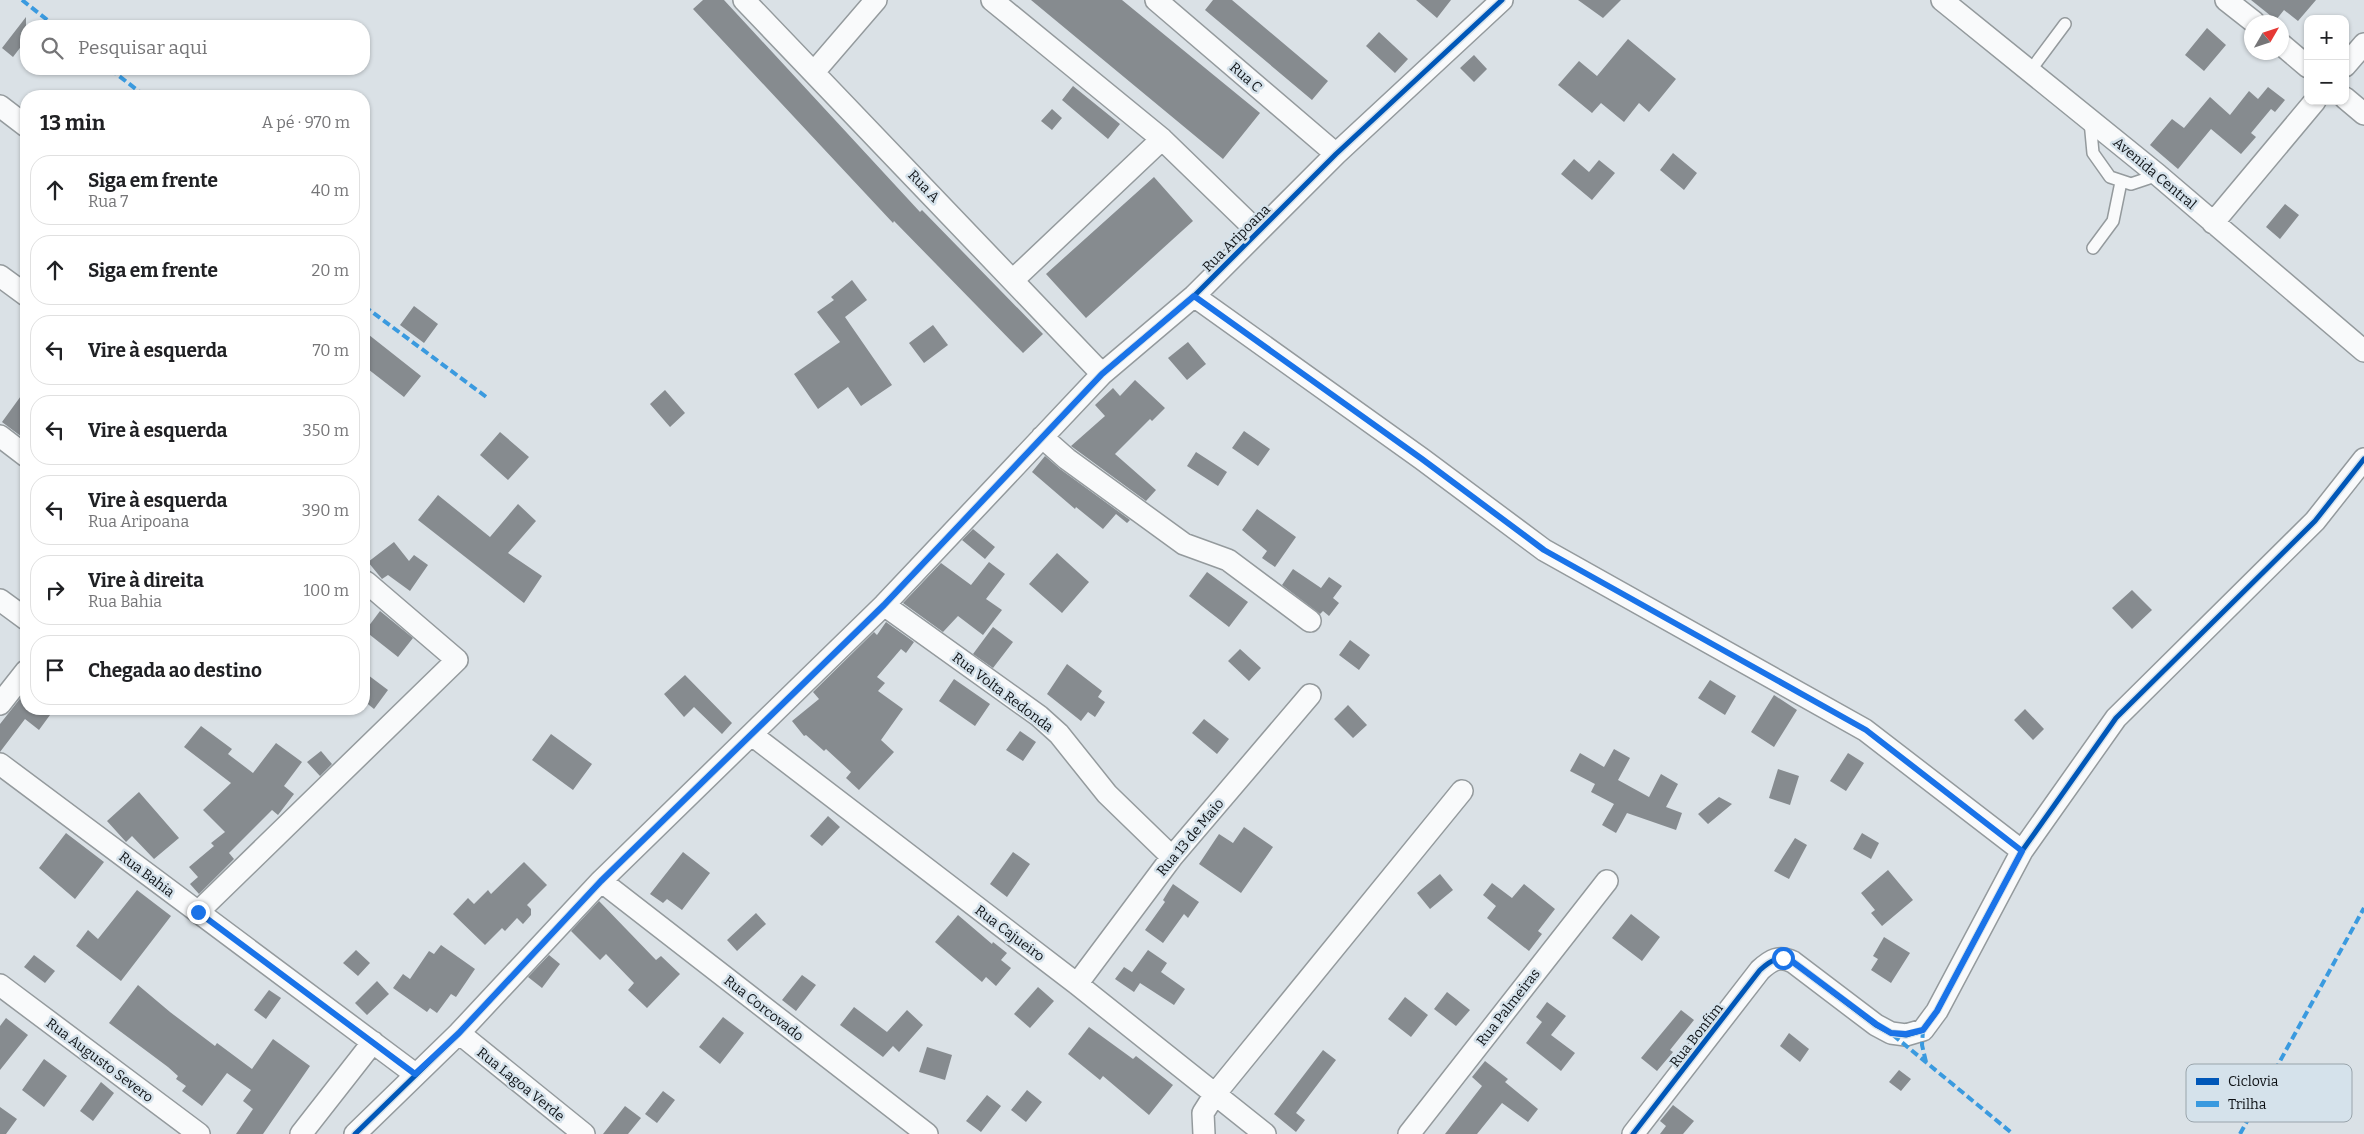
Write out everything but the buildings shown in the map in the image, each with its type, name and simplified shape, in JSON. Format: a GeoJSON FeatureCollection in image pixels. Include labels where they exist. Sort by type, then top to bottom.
{"type":"FeatureCollection","features":[{"type":"Feature","properties":{"kind":"street","name":"Rua A"},"geometry":{"type":"LineString","coordinates":[[744,0],[1102,374]]}},
{"type":"Feature","properties":{"kind":"street"},"geometry":{"type":"LineString","coordinates":[[814,72],[876,0]]}},
{"type":"Feature","properties":{"kind":"street"},"geometry":{"type":"LineString","coordinates":[[992,0],[1162,139],[1258,231]]}},
{"type":"Feature","properties":{"kind":"street","name":"Rua Aripoana"},"geometry":{"type":"LineString","coordinates":[[355,1134],[459,1033],[601,881],[884,605],[1102,374],[1194,296],[1336,154],[1502,0]]}},
{"type":"Feature","properties":{"kind":"street","name":"Avenida Central"},"geometry":{"type":"LineString","coordinates":[[1942,0],[2158,175],[2364,351]]}},
{"type":"Feature","properties":{"kind":"street"},"geometry":{"type":"LineString","coordinates":[[2226,0],[2245,15]]}},
{"type":"Feature","properties":{"kind":"street","name":"Rua C"},"geometry":{"type":"LineString","coordinates":[[1161,2],[1336,154]]}},
{"type":"Feature","properties":{"kind":"street"},"geometry":{"type":"LineString","coordinates":[[2349,61],[2364,44]]}},
{"type":"Feature","properties":{"kind":"street"},"geometry":{"type":"LineString","coordinates":[[2289,52],[2304,64]]}},
{"type":"Feature","properties":{"kind":"street"},"geometry":{"type":"LineString","coordinates":[[2349,101],[2364,114]]}},
{"type":"Feature","properties":{"kind":"street"},"geometry":{"type":"LineString","coordinates":[[2214,223],[2312,105]]}},
{"type":"Feature","properties":{"kind":"street"},"geometry":{"type":"LineString","coordinates":[[0,106],[20,121]]}},
{"type":"Feature","properties":{"kind":"street"},"geometry":{"type":"LineString","coordinates":[[1013,280],[1162,139]]}},
{"type":"Feature","properties":{"kind":"street"},"geometry":{"type":"LineString","coordinates":[[0,276],[20,291]]}},
{"type":"Feature","properties":{"kind":"street"},"geometry":{"type":"LineString","coordinates":[[1194,296],[1422,459],[1544,550],[1866,730],[2022,851],[2116,718],[2315,521],[2364,459]]}},
{"type":"Feature","properties":{"kind":"street"},"geometry":{"type":"LineString","coordinates":[[0,436],[20,451]]}},
{"type":"Feature","properties":{"kind":"street"},"geometry":{"type":"LineString","coordinates":[[1042,437],[1067,459],[1184,544],[1228,560],[1310,621]]}},
{"type":"Feature","properties":{"kind":"street"},"geometry":{"type":"LineString","coordinates":[[198,912],[457,660],[370,585]]}},
{"type":"Feature","properties":{"kind":"street"},"geometry":{"type":"LineString","coordinates":[[0,600],[20,615]]}},
{"type":"Feature","properties":{"kind":"street","name":"Rua Volta Redonda"},"geometry":{"type":"LineString","coordinates":[[884,605],[1039,716],[1059,734],[1107,794],[1172,857]]}},
{"type":"Feature","properties":{"kind":"street"},"geometry":{"type":"LineString","coordinates":[[0,704],[20,679]]}},
{"type":"Feature","properties":{"kind":"street","name":"Rua 13 de Maio"},"geometry":{"type":"LineString","coordinates":[[1077,984],[1172,857],[1310,695]]}},
{"type":"Feature","properties":{"kind":"street","name":"Rua Cajueiro"},"geometry":{"type":"LineString","coordinates":[[752,735],[1077,984],[1265,1134]]}},
{"type":"Feature","properties":{"kind":"street","name":"Rua Bahia"},"geometry":{"type":"LineString","coordinates":[[0,764],[415,1074]]}},
{"type":"Feature","properties":{"kind":"street"},"geometry":{"type":"LineString","coordinates":[[1204,1134],[1203,1113],[1215,1094],[1462,791]]}},
{"type":"Feature","properties":{"kind":"street","name":"Rua Bonfim"},"geometry":{"type":"LineString","coordinates":[[1633,1134],[1760,970],[1776,959],[1783,958],[1793,962],[1876,1024],[1891,1033],[1906,1034],[1923,1030],[1937,1011],[2022,851]]}},
{"type":"Feature","properties":{"kind":"street","name":"Rua Corcovado"},"geometry":{"type":"LineString","coordinates":[[601,881],[927,1134]]}},
{"type":"Feature","properties":{"kind":"street","name":"Rua Palmeiras"},"geometry":{"type":"LineString","coordinates":[[1409,1134],[1607,881]]}},
{"type":"Feature","properties":{"kind":"street","name":"Rua Augusto Severo"},"geometry":{"type":"LineString","coordinates":[[0,985],[199,1134]]}},
{"type":"Feature","properties":{"kind":"street","name":"Rua Lagoa Verde"},"geometry":{"type":"LineString","coordinates":[[459,1033],[584,1134]]}},
{"type":"Feature","properties":{"kind":"street"},"geometry":{"type":"LineString","coordinates":[[301,1134],[373,1042]]}},
{"type":"Feature","properties":{"kind":"lane"},"geometry":{"type":"LineString","coordinates":[[2030,71],[2065,24]]}},
{"type":"Feature","properties":{"kind":"lane"},"geometry":{"type":"LineString","coordinates":[[2090,120],[2093,152],[2110,177],[2131,184],[2158,175]]}},
{"type":"Feature","properties":{"kind":"lane"},"geometry":{"type":"LineString","coordinates":[[2093,248],[2113,221],[2121,182]]}},
{"type":"Feature","properties":{"kind":"marked path"},"geometry":{"type":"LineString","coordinates":[[22,0],[47,20]]}},
{"type":"Feature","properties":{"kind":"marked path"},"geometry":{"type":"LineString","coordinates":[[118,75],[137,90]]}},
{"type":"Feature","properties":{"kind":"marked path"},"geometry":{"type":"LineString","coordinates":[[370,310],[489,399]]}},
{"type":"Feature","properties":{"kind":"marked path"},"geometry":{"type":"LineString","coordinates":[[2278,1064],[2364,908]]}},
{"type":"Feature","properties":{"kind":"marked path"},"geometry":{"type":"LineString","coordinates":[[1923,1030],[1922,1045],[1926,1062]]}},
{"type":"Feature","properties":{"kind":"marked path"},"geometry":{"type":"LineString","coordinates":[[1893,1035],[2013,1134]]}},
{"type":"Feature","properties":{"kind":"marked path"},"geometry":{"type":"LineString","coordinates":[[2240,1134],[2247,1122]]}},
{"type":"Feature","properties":{"kind":"cycle path"},"geometry":{"type":"LineString","coordinates":[[355,1134],[459,1033],[601,881],[884,605],[1102,374],[1194,296],[1336,154],[1502,0]]}},
{"type":"Feature","properties":{"kind":"cycle path"},"geometry":{"type":"LineString","coordinates":[[1633,1134],[1760,970],[1775,960],[1783,959],[1793,962],[1876,1025],[1891,1033],[1906,1035],[1923,1030],[1937,1011],[2022,851],[2116,718],[2315,521],[2364,459]]}},
{"type":"Feature","properties":{"kind":"route"},"geometry":{"type":"LineString","coordinates":[[198,912],[415,1074],[459,1033],[601,881],[884,605],[1102,374],[1194,296],[1422,459],[1544,550],[1866,730],[2022,851],[1937,1011],[1923,1030],[1906,1034],[1891,1033],[1876,1024],[1793,962],[1783,958]]}}]}
